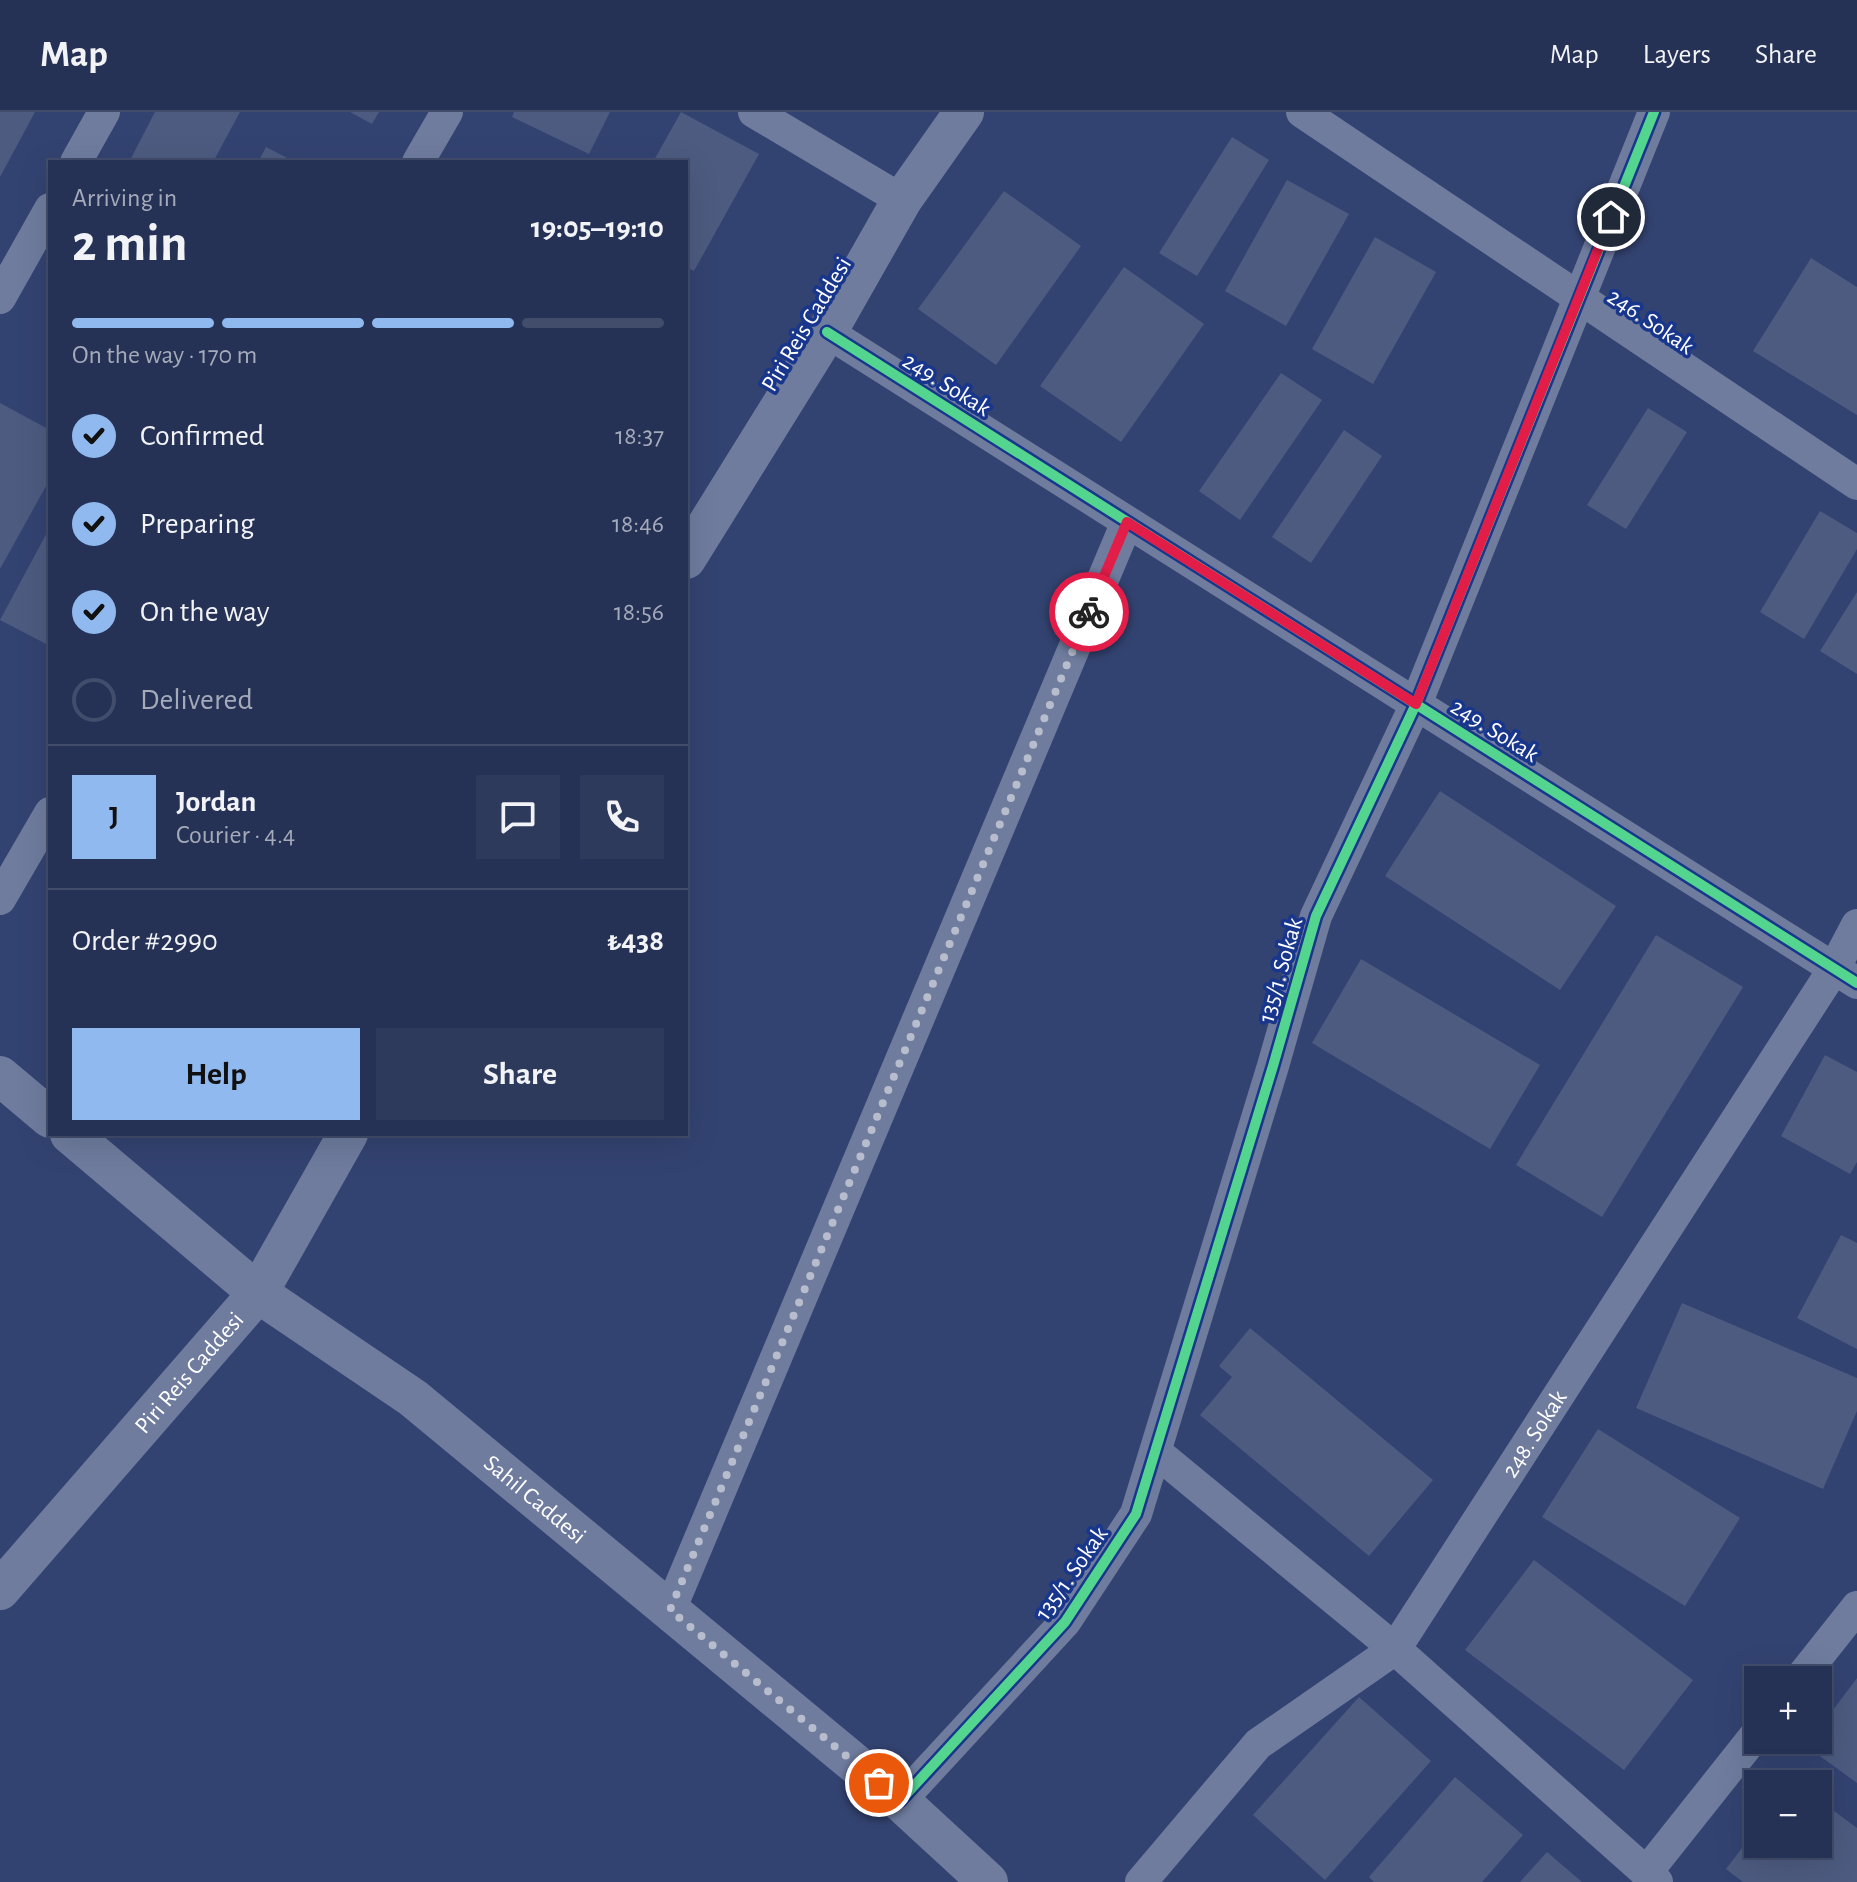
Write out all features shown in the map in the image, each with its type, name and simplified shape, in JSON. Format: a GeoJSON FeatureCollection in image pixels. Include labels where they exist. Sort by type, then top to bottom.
{"type":"FeatureCollection","features":[{"type":"Feature","properties":{"kind":"street"},"geometry":{"type":"LineString","coordinates":[[77,160],[104,112]]}},
{"type":"Feature","properties":{"kind":"street"},"geometry":{"type":"LineString","coordinates":[[419,160],[447,112]]}},
{"type":"Feature","properties":{"kind":"street"},"geometry":{"type":"LineString","coordinates":[[754,112],[902,200]]}},
{"type":"Feature","properties":{"kind":"street","name":"Piri Reis Caddesi"},"geometry":{"type":"LineString","coordinates":[[688,556],[827,332],[902,200],[964,112]]}},
{"type":"Feature","properties":{"kind":"street","name":"246. Sokak"},"geometry":{"type":"LineString","coordinates":[[1302,112],[1857,484]]}},
{"type":"Feature","properties":{"kind":"street","name":"135/1. Sokak"},"geometry":{"type":"LineString","coordinates":[[900,1801],[1065,1622],[1136,1514],[1316,916],[1416,704],[1654,112]]}},
{"type":"Feature","properties":{"kind":"street"},"geometry":{"type":"LineString","coordinates":[[0,298],[48,213]]}},
{"type":"Feature","properties":{"kind":"street","name":"249. Sokak"},"geometry":{"type":"LineString","coordinates":[[827,332],[1846,975]]}},
{"type":"Feature","properties":{"kind":"street"},"geometry":{"type":"LineString","coordinates":[[670,1610],[1127,522]]}},
{"type":"Feature","properties":{"kind":"street"},"geometry":{"type":"LineString","coordinates":[[0,899],[48,816]]}},
{"type":"Feature","properties":{"kind":"street","name":"248. Sokak"},"geometry":{"type":"LineString","coordinates":[[1141,1882],[1258,1744],[1395,1649],[1846,975],[1857,925]]}},
{"type":"Feature","properties":{"kind":"street"},"geometry":{"type":"LineString","coordinates":[[0,1076],[48,1116]]}},
{"type":"Feature","properties":{"kind":"street","name":"Sahil Caddesi"},"geometry":{"type":"LineString","coordinates":[[72,1136],[258,1293],[413,1398],[900,1801],[988,1882]]}},
{"type":"Feature","properties":{"kind":"street","name":"Piri Reis Caddesi"},"geometry":{"type":"LineString","coordinates":[[0,1590],[258,1293],[347,1136]]}},
{"type":"Feature","properties":{"kind":"street"},"geometry":{"type":"LineString","coordinates":[[1156,1452],[1395,1649],[1652,1878],[1744,1751]]}},
{"type":"Feature","properties":{"kind":"street"},"geometry":{"type":"LineString","coordinates":[[1810,1666],[1857,1607]]}},
{"type":"Feature","properties":{"kind":"building"},"geometry":{"type":"Polygon","coordinates":[[[0,112],[35,112],[0,177],[0,112]]]}},
{"type":"Feature","properties":{"kind":"building"},"geometry":{"type":"Polygon","coordinates":[[[155,112],[240,112],[214,160],[130,160],[155,112]]]}},
{"type":"Feature","properties":{"kind":"building"},"geometry":{"type":"Polygon","coordinates":[[[350,112],[379,112],[372,124],[350,112]]]}},
{"type":"Feature","properties":{"kind":"building"},"geometry":{"type":"Polygon","coordinates":[[[514,112],[610,112],[589,154],[512,117],[514,112]]]}},
{"type":"Feature","properties":{"kind":"building"},"geometry":{"type":"Polygon","coordinates":[[[681,112],[759,154],[694,271],[688,268],[688,160],[654,160],[681,112]]]}},
{"type":"Feature","properties":{"kind":"building"},"geometry":{"type":"Polygon","coordinates":[[[1232,137],[1269,160],[1197,276],[1159,253],[1232,137]]]}},
{"type":"Feature","properties":{"kind":"building"},"geometry":{"type":"Polygon","coordinates":[[[266,147],[291,160],[259,160],[266,147]]]}},
{"type":"Feature","properties":{"kind":"building"},"geometry":{"type":"Polygon","coordinates":[[[1287,180],[1349,214],[1286,326],[1225,291],[1287,180]]]}},
{"type":"Feature","properties":{"kind":"building"},"geometry":{"type":"Polygon","coordinates":[[[1004,191],[1081,246],[996,365],[918,309],[1004,191]]]}},
{"type":"Feature","properties":{"kind":"building"},"geometry":{"type":"Polygon","coordinates":[[[1375,237],[1436,272],[1373,384],[1312,349],[1375,237]]]}},
{"type":"Feature","properties":{"kind":"building"},"geometry":{"type":"Polygon","coordinates":[[[1811,258],[1857,287],[1857,415],[1753,351],[1811,258]]]}},
{"type":"Feature","properties":{"kind":"building"},"geometry":{"type":"Polygon","coordinates":[[[1124,267],[1204,324],[1121,442],[1040,386],[1124,267]]]}},
{"type":"Feature","properties":{"kind":"building"},"geometry":{"type":"Polygon","coordinates":[[[1281,373],[1322,400],[1240,520],[1199,491],[1281,373]]]}},
{"type":"Feature","properties":{"kind":"building"},"geometry":{"type":"Polygon","coordinates":[[[0,403],[48,429],[48,483],[0,569],[0,403]]]}},
{"type":"Feature","properties":{"kind":"building"},"geometry":{"type":"Polygon","coordinates":[[[1648,408],[1687,432],[1626,529],[1587,505],[1648,408]]]}},
{"type":"Feature","properties":{"kind":"building"},"geometry":{"type":"Polygon","coordinates":[[[1344,430],[1382,456],[1311,563],[1272,537],[1344,430]]]}},
{"type":"Feature","properties":{"kind":"building"},"geometry":{"type":"Polygon","coordinates":[[[1820,511],[1857,533],[1857,549],[1804,639],[1760,612],[1820,511]]]}},
{"type":"Feature","properties":{"kind":"building"},"geometry":{"type":"Polygon","coordinates":[[[48,531],[48,645],[0,620],[48,531]]]}},
{"type":"Feature","properties":{"kind":"building"},"geometry":{"type":"Polygon","coordinates":[[[1857,592],[1857,674],[1820,651],[1857,592]]]}},
{"type":"Feature","properties":{"kind":"building"},"geometry":{"type":"Polygon","coordinates":[[[1440,791],[1616,906],[1560,990],[1385,876],[1440,791]]]}},
{"type":"Feature","properties":{"kind":"building"},"geometry":{"type":"Polygon","coordinates":[[[1656,935],[1743,987],[1602,1217],[1516,1165],[1656,935]]]}},
{"type":"Feature","properties":{"kind":"building"},"geometry":{"type":"Polygon","coordinates":[[[1361,959],[1540,1065],[1490,1149],[1312,1043],[1361,959]]]}},
{"type":"Feature","properties":{"kind":"building"},"geometry":{"type":"Polygon","coordinates":[[[1825,1055],[1857,1072],[1857,1162],[1850,1174],[1781,1136],[1825,1055]]]}},
{"type":"Feature","properties":{"kind":"building"},"geometry":{"type":"Polygon","coordinates":[[[1841,1235],[1857,1243],[1857,1349],[1797,1318],[1841,1235]]]}},
{"type":"Feature","properties":{"kind":"building"},"geometry":{"type":"Polygon","coordinates":[[[1682,1303],[1857,1378],[1857,1411],[1823,1489],[1636,1408],[1682,1303]]]}},
{"type":"Feature","properties":{"kind":"building"},"geometry":{"type":"Polygon","coordinates":[[[1250,1328],[1433,1480],[1369,1556],[1200,1415],[1232,1377],[1219,1366],[1250,1328]]]}},
{"type":"Feature","properties":{"kind":"building"},"geometry":{"type":"Polygon","coordinates":[[[1598,1429],[1740,1518],[1685,1606],[1542,1517],[1598,1429]]]}},
{"type":"Feature","properties":{"kind":"building"},"geometry":{"type":"Polygon","coordinates":[[[1534,1560],[1693,1680],[1624,1770],[1465,1650],[1534,1560]]]}},
{"type":"Feature","properties":{"kind":"building"},"geometry":{"type":"Polygon","coordinates":[[[1857,1678],[1857,1783],[1817,1754],[1832,1754],[1832,1711],[1857,1678]]]}},
{"type":"Feature","properties":{"kind":"building"},"geometry":{"type":"Polygon","coordinates":[[[1359,1697],[1431,1761],[1325,1880],[1253,1815],[1359,1697]]]}},
{"type":"Feature","properties":{"kind":"building"},"geometry":{"type":"Polygon","coordinates":[[[1455,1777],[1523,1835],[1482,1882],[1374,1882],[1369,1877],[1455,1777]]]}},
{"type":"Feature","properties":{"kind":"building"},"geometry":{"type":"Polygon","coordinates":[[[1832,1809],[1857,1828],[1857,1882],[1743,1882],[1726,1869],[1744,1845],[1744,1858],[1832,1858],[1832,1809]]]}},
{"type":"Feature","properties":{"kind":"building"},"geometry":{"type":"Polygon","coordinates":[[[1547,1852],[1582,1882],[1520,1882],[1547,1852]]]}},
{"type":"Feature","properties":{"kind":"cycle path"},"geometry":{"type":"LineString","coordinates":[[900,1801],[1065,1622],[1136,1514],[1316,916],[1416,704],[1654,112]]}},
{"type":"Feature","properties":{"kind":"cycle path"},"geometry":{"type":"LineString","coordinates":[[827,332],[1857,983]]}},
{"type":"Feature","properties":{"kind":"way so far"},"geometry":{"type":"LineString","coordinates":[[879,1783],[670,1610],[1089,612]]}},
{"type":"Feature","properties":{"kind":"route"},"geometry":{"type":"LineString","coordinates":[[1089,612],[1127,522],[1416,704],[1611,217]]}}]}
